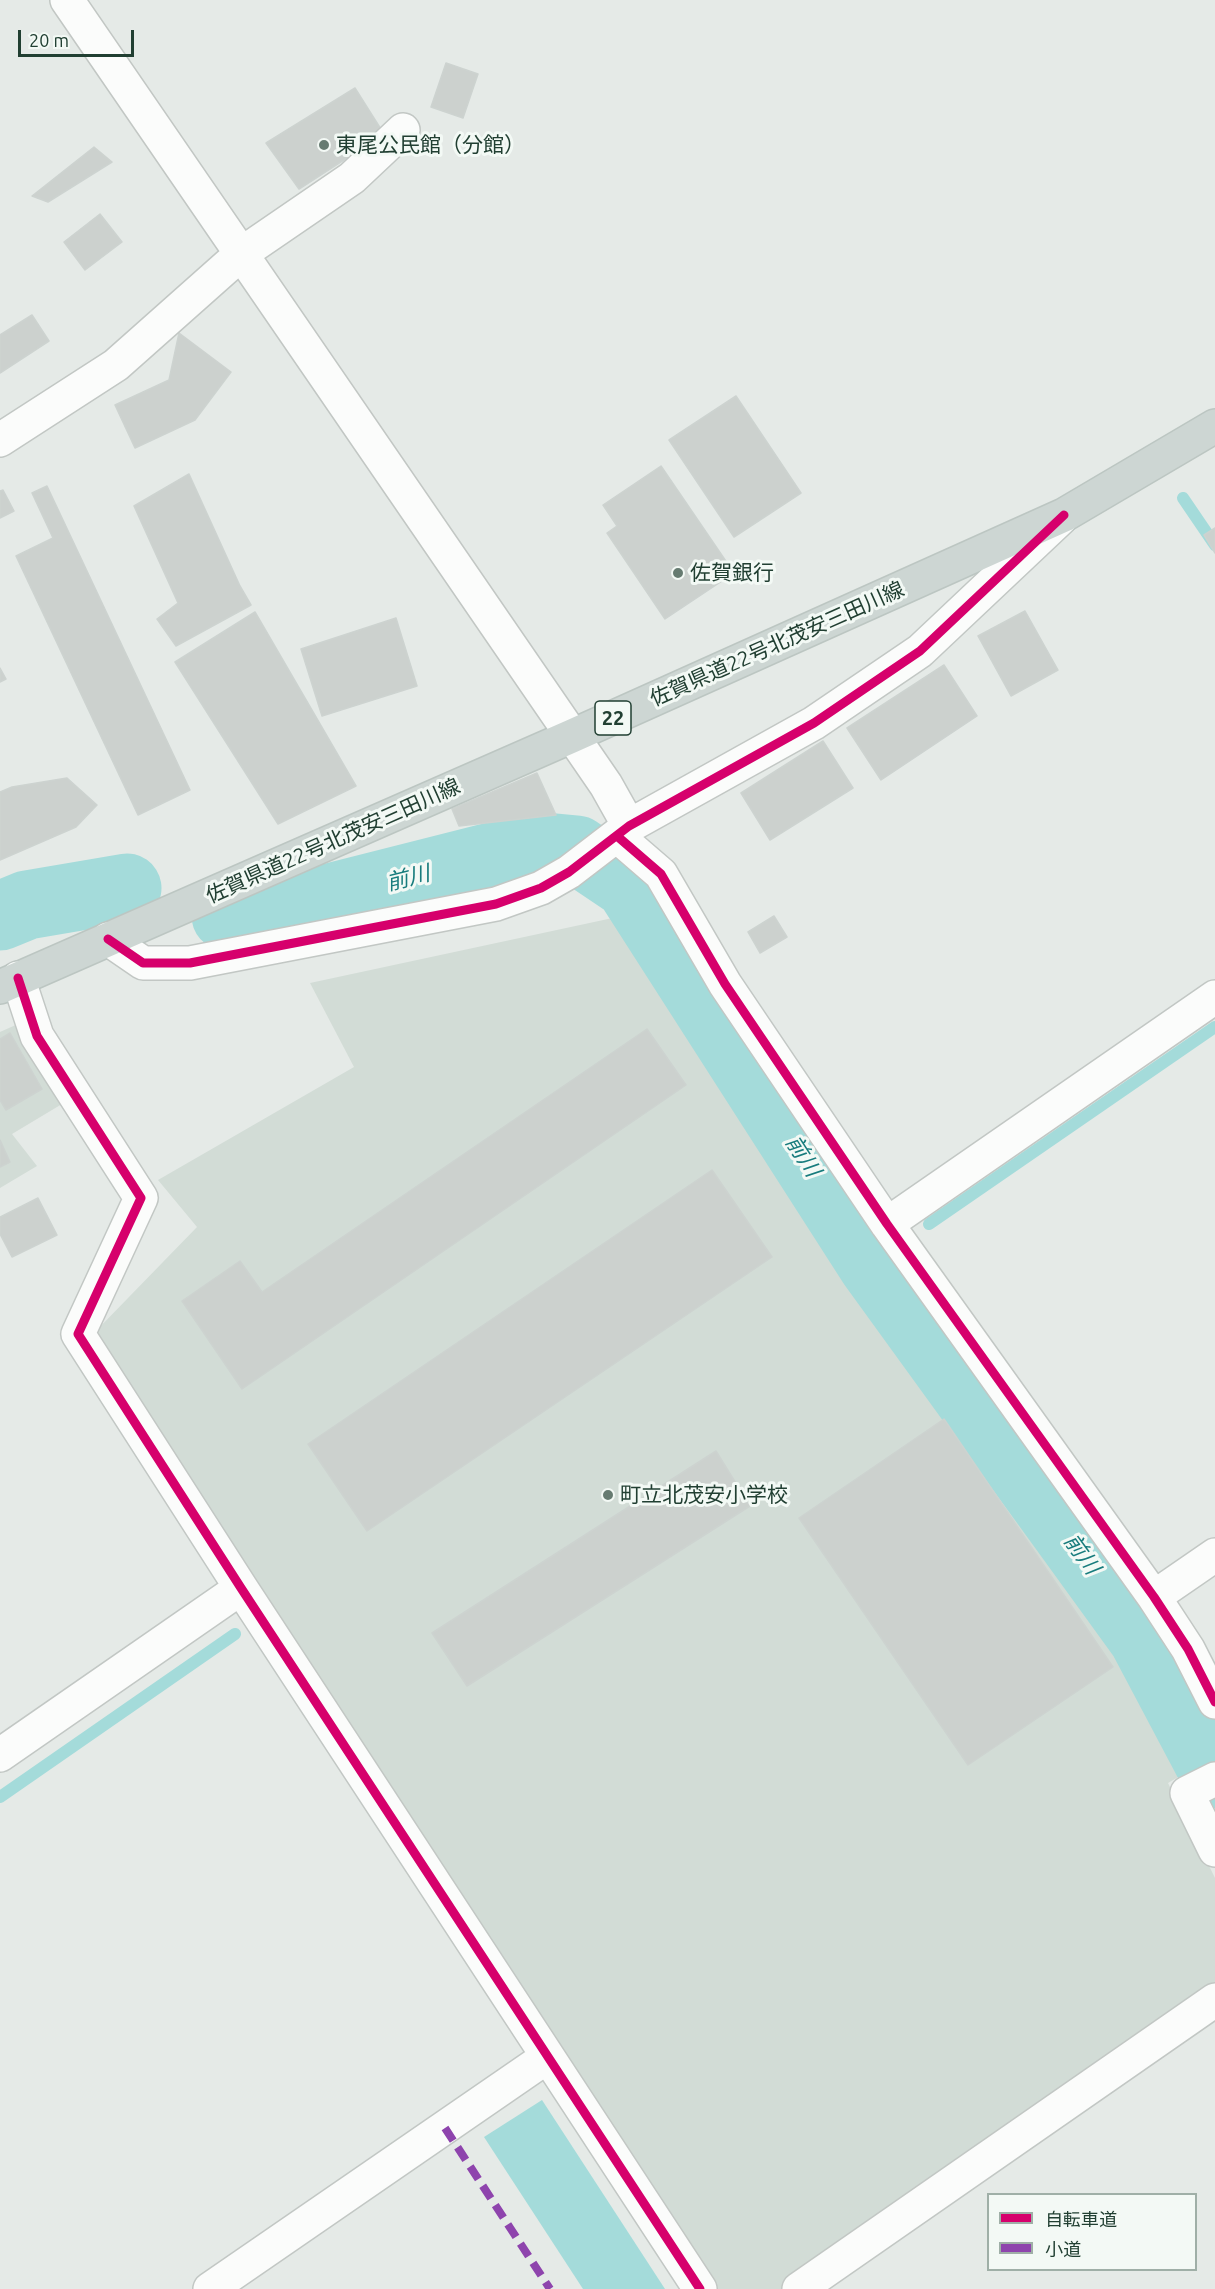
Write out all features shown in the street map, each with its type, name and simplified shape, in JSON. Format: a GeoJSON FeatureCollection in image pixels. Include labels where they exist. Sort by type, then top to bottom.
{"type":"FeatureCollection","features":[{"type":"Feature","properties":{"kind":"main road","name":"佐賀県道22号北茂安三田川線"},"geometry":{"type":"LineString","coordinates":[[9,983],[572,736],[1064,515],[1215,426]]}},
{"type":"Feature","properties":{"kind":"street"},"geometry":{"type":"LineString","coordinates":[[67,0],[606,785],[618,835],[661,874],[725,984],[887,1224],[1154,1597],[1188,1649],[1215,1702]]}},
{"type":"Feature","properties":{"kind":"street"},"geometry":{"type":"LineString","coordinates":[[0,440],[116,365],[241,254],[352,178],[403,130]]}},
{"type":"Feature","properties":{"kind":"street"},"geometry":{"type":"LineString","coordinates":[[108,939],[143,963],[190,963],[496,904],[541,888],[569,872],[618,835],[814,723],[920,651],[1064,515]]}},
{"type":"Feature","properties":{"kind":"street"},"geometry":{"type":"LineString","coordinates":[[9,983],[37,1036],[141,1198],[78,1334],[241,1588],[700,2289]]}},
{"type":"Feature","properties":{"kind":"street"},"geometry":{"type":"LineString","coordinates":[[887,1224],[1215,997]]}},
{"type":"Feature","properties":{"kind":"street"},"geometry":{"type":"LineString","coordinates":[[1154,1597],[1215,1555]]}},
{"type":"Feature","properties":{"kind":"street"},"geometry":{"type":"LineString","coordinates":[[0,1755],[241,1588]]}},
{"type":"Feature","properties":{"kind":"street"},"geometry":{"type":"LineString","coordinates":[[1207,1783],[1187,1793],[1215,1850]]}},
{"type":"Feature","properties":{"kind":"street"},"geometry":{"type":"LineString","coordinates":[[799,2289],[1215,2000]]}},
{"type":"Feature","properties":{"kind":"street"},"geometry":{"type":"LineString","coordinates":[[210,2289],[547,2057]]}},
{"type":"Feature","properties":{"kind":"shaded area","name":"町立北茂安小学校"},"geometry":{"type":"Polygon","coordinates":[[[622,916],[1129,1658],[1192,1769],[1168,1783],[1215,1878],[1215,1993],[781,2289],[715,2289],[94,1333],[197,1227],[158,1180],[354,1067],[310,983],[622,916]]]}},
{"type":"Feature","properties":{"kind":"shaded area"},"geometry":{"type":"Polygon","coordinates":[[[18,1024],[62,1104],[12,1134],[37,1166],[0,1188],[0,1032],[18,1024]]]}},
{"type":"Feature","properties":{"kind":"water"},"geometry":{"type":"Polygon","coordinates":[[[542,2100],[665,2289],[583,2289],[484,2137],[542,2100]]]}},
{"type":"Feature","properties":{"kind":"building"},"geometry":{"type":"Polygon","coordinates":[[[446,63],[478,74],[463,118],[431,107],[446,63]]]}},
{"type":"Feature","properties":{"kind":"building"},"geometry":{"type":"Polygon","coordinates":[[[355,88],[384,134],[299,189],[266,143],[355,88]]]}},
{"type":"Feature","properties":{"kind":"building"},"geometry":{"type":"Polygon","coordinates":[[[94,147],[112,162],[48,202],[32,196],[94,147]]]}},
{"type":"Feature","properties":{"kind":"building"},"geometry":{"type":"Polygon","coordinates":[[[100,214],[122,242],[85,270],[64,242],[100,214]]]}},
{"type":"Feature","properties":{"kind":"building"},"geometry":{"type":"Polygon","coordinates":[[[32,315],[49,341],[0,373],[0,335],[32,315]]]}},
{"type":"Feature","properties":{"kind":"building"},"geometry":{"type":"Polygon","coordinates":[[[179,333],[231,372],[195,420],[135,448],[115,405],[169,380],[179,333]]]}},
{"type":"Feature","properties":{"kind":"building"},"geometry":{"type":"Polygon","coordinates":[[[736,396],[801,493],[734,537],[669,440],[736,396]]]}},
{"type":"Feature","properties":{"kind":"building"},"geometry":{"type":"Polygon","coordinates":[[[661,466],[734,573],[665,619],[607,533],[617,526],[603,505],[661,466]]]}},
{"type":"Feature","properties":{"kind":"building"},"geometry":{"type":"Polygon","coordinates":[[[189,474],[240,586],[251,605],[176,646],[157,619],[178,603],[134,506],[189,474]]]}},
{"type":"Feature","properties":{"kind":"building"},"geometry":{"type":"Polygon","coordinates":[[[47,486],[190,790],[138,815],[16,556],[53,538],[32,493],[47,486]]]}},
{"type":"Feature","properties":{"kind":"building"},"geometry":{"type":"Polygon","coordinates":[[[3,490],[14,511],[0,518],[0,491],[3,490]]]}},
{"type":"Feature","properties":{"kind":"building"},"geometry":{"type":"Polygon","coordinates":[[[1215,528],[1215,553],[1204,535],[1215,528]]]}},
{"type":"Feature","properties":{"kind":"building"},"geometry":{"type":"Polygon","coordinates":[[[1025,611],[1058,670],[1011,696],[978,636],[1025,611]]]}},
{"type":"Feature","properties":{"kind":"building"},"geometry":{"type":"Polygon","coordinates":[[[255,612],[356,786],[278,824],[175,662],[255,612]]]}},
{"type":"Feature","properties":{"kind":"building"},"geometry":{"type":"Polygon","coordinates":[[[396,618],[417,686],[322,716],[301,649],[396,618]]]}},
{"type":"Feature","properties":{"kind":"building"},"geometry":{"type":"Polygon","coordinates":[[[944,665],[977,716],[881,780],[847,728],[944,665]]]}},
{"type":"Feature","properties":{"kind":"building"},"geometry":{"type":"Polygon","coordinates":[[[0,668],[6,679],[0,682],[0,668]]]}},
{"type":"Feature","properties":{"kind":"building"},"geometry":{"type":"Polygon","coordinates":[[[823,741],[853,788],[770,840],[741,793],[823,741]]]}},
{"type":"Feature","properties":{"kind":"building"},"geometry":{"type":"Polygon","coordinates":[[[537,773],[556,815],[459,826],[452,809],[537,773]]]}},
{"type":"Feature","properties":{"kind":"building"},"geometry":{"type":"Polygon","coordinates":[[[67,778],[97,805],[76,827],[0,860],[0,792],[12,787],[67,778]]]}},
{"type":"Feature","properties":{"kind":"building"},"geometry":{"type":"Polygon","coordinates":[[[774,916],[787,937],[760,953],[748,932],[774,916]]]}},
{"type":"Feature","properties":{"kind":"building"},"geometry":{"type":"Polygon","coordinates":[[[647,1029],[686,1085],[242,1389],[182,1301],[240,1261],[262,1292],[647,1029]]]}},
{"type":"Feature","properties":{"kind":"building"},"geometry":{"type":"Polygon","coordinates":[[[10,1033],[42,1089],[6,1110],[0,1100],[0,1039],[10,1033]]]}},
{"type":"Feature","properties":{"kind":"building"},"geometry":{"type":"Polygon","coordinates":[[[0,1140],[10,1162],[0,1167],[0,1140]]]}},
{"type":"Feature","properties":{"kind":"building"},"geometry":{"type":"Polygon","coordinates":[[[712,1170],[772,1257],[367,1531],[308,1444],[712,1170]]]}},
{"type":"Feature","properties":{"kind":"building"},"geometry":{"type":"Polygon","coordinates":[[[38,1198],[57,1235],[12,1257],[0,1234],[0,1217],[38,1198]]]}},
{"type":"Feature","properties":{"kind":"building"},"geometry":{"type":"Polygon","coordinates":[[[944,1419],[1113,1667],[968,1765],[799,1518],[944,1419]]]}},
{"type":"Feature","properties":{"kind":"building"},"geometry":{"type":"Polygon","coordinates":[[[716,1451],[750,1506],[467,1686],[432,1633],[716,1451]]]}},
{"type":"Feature","properties":{"kind":"waterway"},"geometry":{"type":"LineString","coordinates":[[1183,498],[1215,545]]}},
{"type":"Feature","properties":{"kind":"waterway","name":"前川"},"geometry":{"type":"LineString","coordinates":[[226,916],[310,903],[535,846],[577,850],[629,885],[872,1264],[1143,1638],[1215,1774]]}},
{"type":"Feature","properties":{"kind":"waterway","name":"前川"},"geometry":{"type":"LineString","coordinates":[[0,916],[27,905],[127,888]]}},
{"type":"Feature","properties":{"kind":"waterway"},"geometry":{"type":"LineString","coordinates":[[929,1224],[1215,1027]]}},
{"type":"Feature","properties":{"kind":"waterway"},"geometry":{"type":"LineString","coordinates":[[0,1797],[235,1634]]}},
{"type":"Feature","properties":{"kind":"marked path"},"geometry":{"type":"LineString","coordinates":[[445,2128],[550,2289]]}},
{"type":"Feature","properties":{"kind":"cycle path"},"geometry":{"type":"LineString","coordinates":[[108,939],[143,963],[190,963],[496,904],[541,888],[569,872],[629,826],[814,723],[920,651],[1064,515]]}},
{"type":"Feature","properties":{"kind":"cycle path"},"geometry":{"type":"LineString","coordinates":[[617,836],[661,874],[725,984],[887,1224],[1154,1597],[1188,1649],[1215,1702]]}},
{"type":"Feature","properties":{"kind":"cycle path"},"geometry":{"type":"LineString","coordinates":[[18,978],[37,1036],[141,1198],[78,1334],[241,1588],[700,2289]]}},
{"type":"Feature","properties":{"kind":"place","name":"東尾公民館（分館）"},"geometry":{"type":"Point","coordinates":[324,145]}},
{"type":"Feature","properties":{"kind":"place","name":"佐賀銀行"},"geometry":{"type":"Point","coordinates":[678,573]}},
{"type":"Feature","properties":{"kind":"place","name":"町立北茂安小学校"},"geometry":{"type":"Point","coordinates":[608,1495]}}]}
